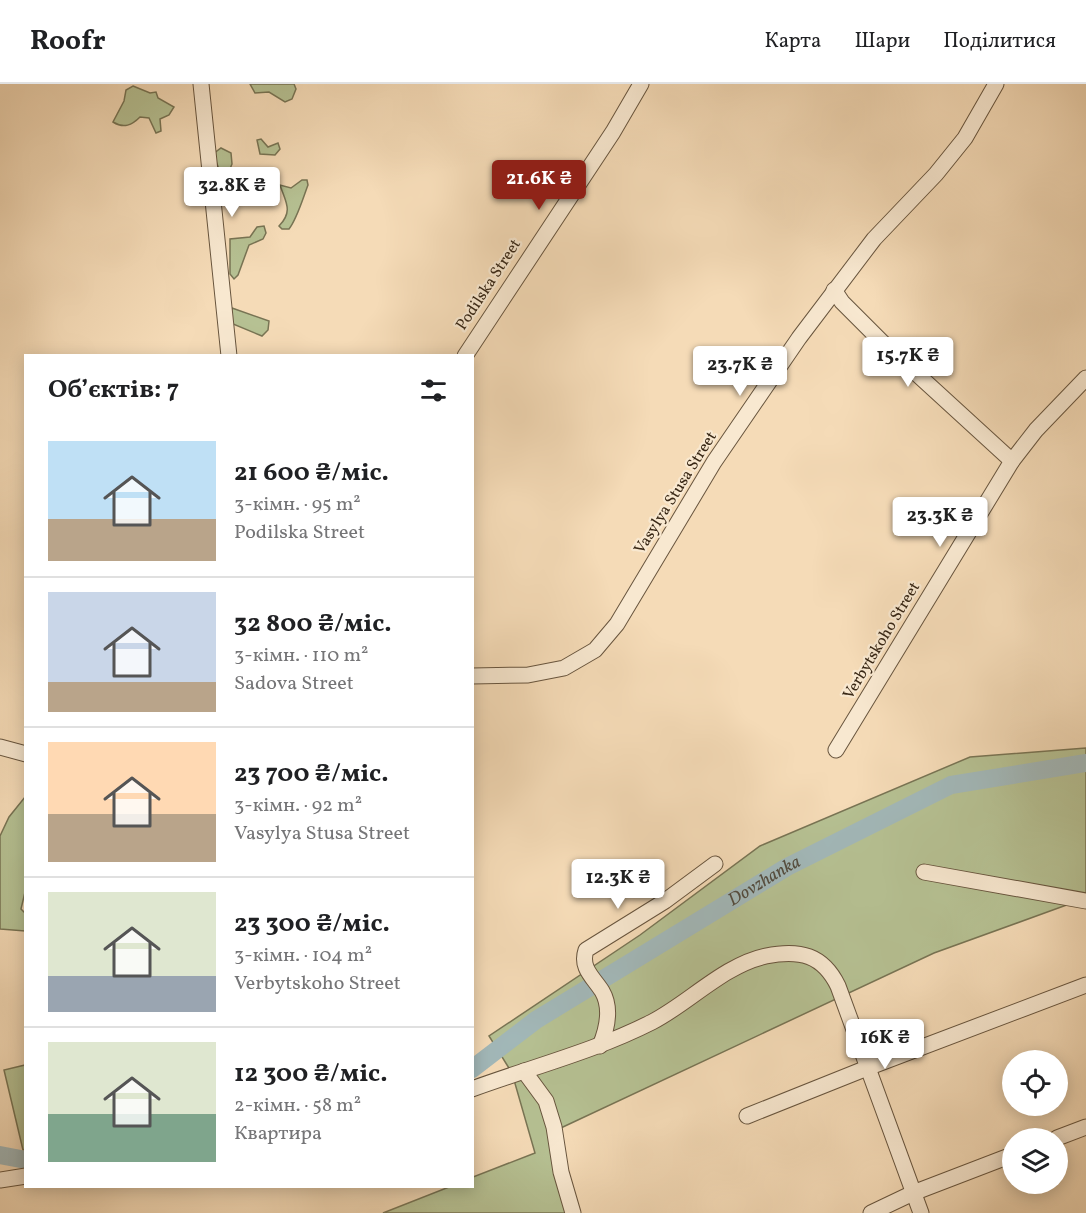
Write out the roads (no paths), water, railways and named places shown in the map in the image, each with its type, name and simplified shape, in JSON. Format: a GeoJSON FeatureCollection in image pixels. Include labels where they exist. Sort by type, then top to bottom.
{"type":"FeatureCollection","features":[{"type":"Feature","properties":{"kind":"street"},"geometry":{"type":"LineString","coordinates":[[201,84],[229,354]]}},
{"type":"Feature","properties":{"kind":"street","name":"Podilska Street"},"geometry":{"type":"LineString","coordinates":[[466,354],[613,132],[641,84]]}},
{"type":"Feature","properties":{"kind":"street","name":"Vasylya Stusa Street"},"geometry":{"type":"LineString","coordinates":[[474,676],[528,675],[564,668],[595,650],[617,624],[714,462],[834,290],[874,239],[936,174],[965,138],[996,84]]}},
{"type":"Feature","properties":{"kind":"street"},"geometry":{"type":"LineString","coordinates":[[834,290],[842,302],[882,342],[1012,461]]}},
{"type":"Feature","properties":{"kind":"street","name":"Verbytskoho Street"},"geometry":{"type":"LineString","coordinates":[[836,750],[1012,461],[1036,430],[1086,378]]}},
{"type":"Feature","properties":{"kind":"street"},"geometry":{"type":"LineString","coordinates":[[0,747],[24,753]]}},
{"type":"Feature","properties":{"kind":"street"},"geometry":{"type":"LineString","coordinates":[[600,1046],[607,1031],[608,1012],[602,992],[585,966],[586,950],[666,901],[715,864]]}},
{"type":"Feature","properties":{"kind":"street"},"geometry":{"type":"LineString","coordinates":[[924,872],[1086,901]]}},
{"type":"Feature","properties":{"kind":"street"},"geometry":{"type":"LineString","coordinates":[[474,1088],[600,1046],[654,1021],[736,969],[764,956],[788,953],[812,957],[829,969],[921,1213]]}},
{"type":"Feature","properties":{"kind":"street"},"geometry":{"type":"LineString","coordinates":[[747,1116],[1086,985]]}},
{"type":"Feature","properties":{"kind":"street"},"geometry":{"type":"LineString","coordinates":[[524,1071],[546,1101],[554,1127],[561,1172],[573,1213]]}},
{"type":"Feature","properties":{"kind":"street"},"geometry":{"type":"LineString","coordinates":[[1068,1134],[1086,1127]]}},
{"type":"Feature","properties":{"kind":"street"},"geometry":{"type":"LineString","coordinates":[[871,1213],[912,1193],[1002,1159]]}},
{"type":"Feature","properties":{"kind":"street"},"geometry":{"type":"LineString","coordinates":[[0,1180],[24,1176]]}},
{"type":"Feature","properties":{"kind":"waterway","name":"Dovzhanka"},"geometry":{"type":"LineString","coordinates":[[474,1067],[536,1020],[787,867],[951,785],[1086,763]]}},
{"type":"Feature","properties":{"kind":"waterway","name":"Dovzhanka"},"geometry":{"type":"LineString","coordinates":[[0,1155],[24,1160]]}}]}
